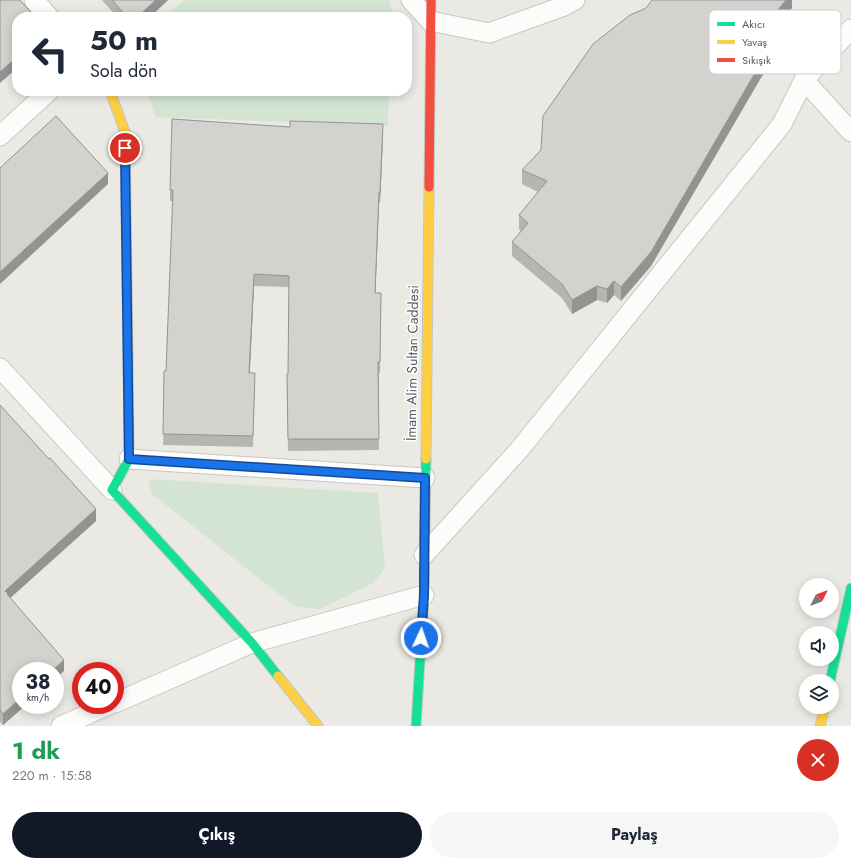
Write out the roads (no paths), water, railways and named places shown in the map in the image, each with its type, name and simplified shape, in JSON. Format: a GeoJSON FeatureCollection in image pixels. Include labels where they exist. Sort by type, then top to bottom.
{"type":"FeatureCollection","features":[{"type":"Feature","properties":{"kind":"street"},"geometry":{"type":"LineString","coordinates":[[34,0],[45,12]]}},
{"type":"Feature","properties":{"kind":"street"},"geometry":{"type":"LineString","coordinates":[[411,0],[430,21],[488,33],[564,6],[575,0]]}},
{"type":"Feature","properties":{"kind":"street","name":"İmam Alim Sultan Caddesi"},"geometry":{"type":"LineString","coordinates":[[416,726],[424,595],[431,0]]}},
{"type":"Feature","properties":{"kind":"street"},"geometry":{"type":"LineString","coordinates":[[841,40],[851,29]]}},
{"type":"Feature","properties":{"kind":"street"},"geometry":{"type":"LineString","coordinates":[[424,555],[520,450],[782,124],[804,80],[810,74]]}},
{"type":"Feature","properties":{"kind":"street"},"geometry":{"type":"LineString","coordinates":[[804,80],[851,132]]}},
{"type":"Feature","properties":{"kind":"street"},"geometry":{"type":"LineString","coordinates":[[0,136],[44,96]]}},
{"type":"Feature","properties":{"kind":"street"},"geometry":{"type":"LineString","coordinates":[[112,96],[125,132],[129,459],[112,490]]}},
{"type":"Feature","properties":{"kind":"street"},"geometry":{"type":"LineString","coordinates":[[0,368],[252,643],[318,726]]}},
{"type":"Feature","properties":{"kind":"street"},"geometry":{"type":"LineString","coordinates":[[129,459],[425,478]]}},
{"type":"Feature","properties":{"kind":"street"},"geometry":{"type":"LineString","coordinates":[[832,674],[851,588]]}},
{"type":"Feature","properties":{"kind":"street"},"geometry":{"type":"LineString","coordinates":[[124,698],[252,643],[424,595]]}},
{"type":"Feature","properties":{"kind":"street"},"geometry":{"type":"LineString","coordinates":[[61,726],[88,714]]}},
{"type":"Feature","properties":{"kind":"street"},"geometry":{"type":"LineString","coordinates":[[820,726],[823,714]]}}]}
